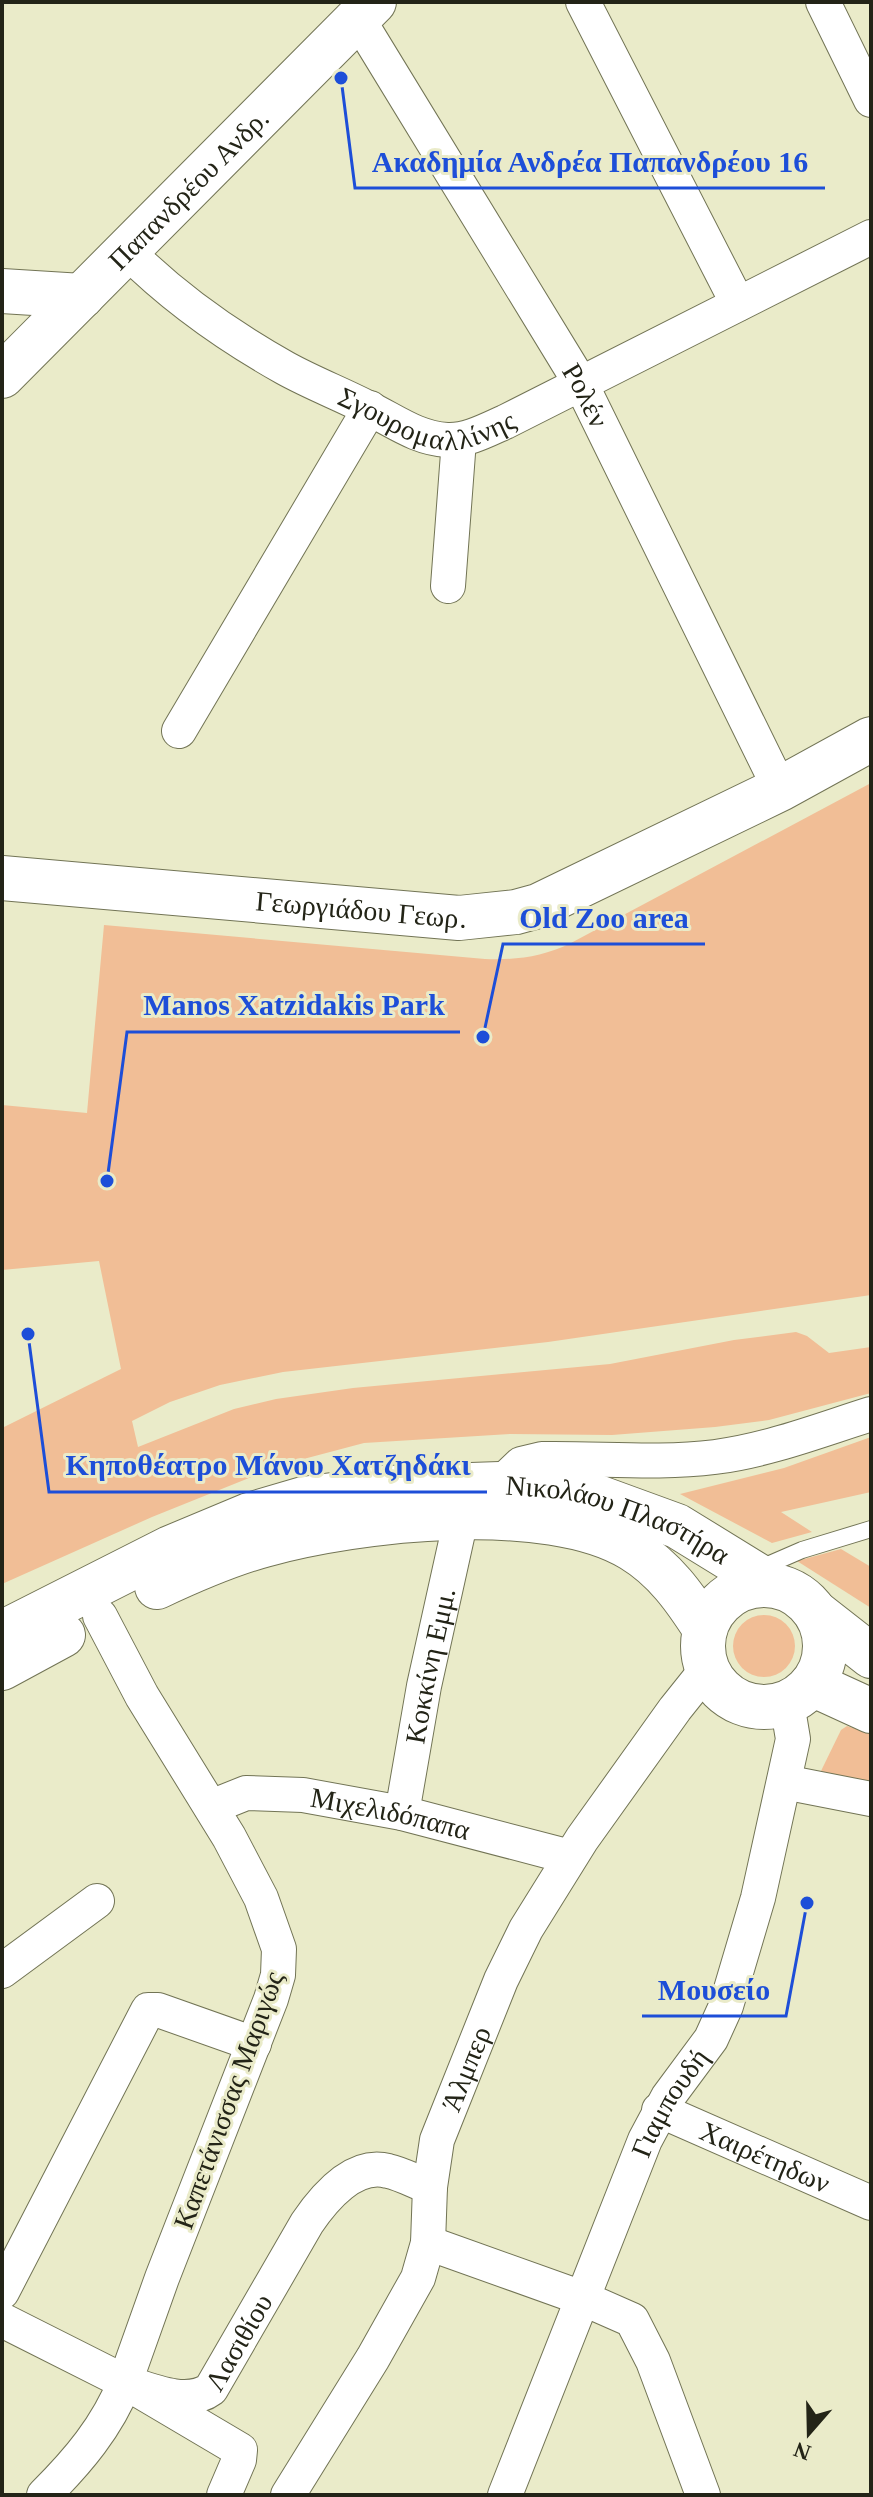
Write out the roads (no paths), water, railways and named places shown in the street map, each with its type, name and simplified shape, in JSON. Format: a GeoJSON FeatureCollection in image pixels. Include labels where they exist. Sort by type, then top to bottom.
{"type":"FeatureCollection","features":[{"type":"Feature","properties":{"kind":"main road","name":"Παπανδρέου Ανδρ."},"geometry":{"type":"LineString","coordinates":[[2,376],[366,10]]}},
{"type":"Feature","properties":{"kind":"main road"},"geometry":{"type":"LineString","coordinates":[[2,291],[82,296]]}},
{"type":"Feature","properties":{"kind":"main road","name":"Γεωργιάδου Γεωρ."},"geometry":{"type":"LineString","coordinates":[[2,878],[459,918],[516,912],[538,906],[780,789],[871,739]]}},
{"type":"Feature","properties":{"kind":"main road","name":"Νικολάου Πλαστήρα"},"geometry":{"type":"LineString","coordinates":[[2,1633],[170,1548],[273,1507],[347,1491],[500,1484],[564,1489],[638,1510],[677,1526],[763,1578]]}},
{"type":"Feature","properties":{"kind":"main road","name":"Νικολάου Πλαστήρα"},"geometry":{"type":"LineString","coordinates":[[2,1668],[200,1568],[260,1546],[332,1529],[461,1519],[525,1519],[565,1524],[605,1535],[634,1550],[666,1575],[706,1649]]}},
{"type":"Feature","properties":{"kind":"main road"},"geometry":{"type":"LineString","coordinates":[[871,1656],[797,1594],[763,1578],[727,1596],[715,1607],[706,1649],[720,1689],[752,1706],[795,1695],[871,1711]]}},
{"type":"Feature","properties":{"kind":"main road"},"geometry":{"type":"LineString","coordinates":[[795,1695],[820,1671],[826,1649],[815,1612]]}},
{"type":"Feature","properties":{"kind":"street"},"geometry":{"type":"LineString","coordinates":[[583,2],[738,304]]}},
{"type":"Feature","properties":{"kind":"street"},"geometry":{"type":"LineString","coordinates":[[823,2],[871,100]]}},
{"type":"Feature","properties":{"kind":"street","name":"Ρολέν"},"geometry":{"type":"LineString","coordinates":[[366,10],[581,384],[780,789]]}},
{"type":"Feature","properties":{"kind":"street","name":"Σγουρομαλλίνης"},"geometry":{"type":"LineString","coordinates":[[127,251],[152,276],[224,330],[286,368],[370,408],[409,431],[426,437],[459,440],[505,422],[871,237]]}},
{"type":"Feature","properties":{"kind":"street"},"geometry":{"type":"LineString","coordinates":[[179,731],[370,408]]}},
{"type":"Feature","properties":{"kind":"street"},"geometry":{"type":"LineString","coordinates":[[448,586],[459,440]]}},
{"type":"Feature","properties":{"kind":"street"},"geometry":{"type":"LineString","coordinates":[[500,1484],[521,1464],[542,1459],[672,1460],[715,1457],[781,1443],[871,1414]]}},
{"type":"Feature","properties":{"kind":"street","name":"Κοκκίνη Εμμ."},"geometry":{"type":"LineString","coordinates":[[402,1813],[424,1686],[461,1519]]}},
{"type":"Feature","properties":{"kind":"street","name":"Καπετάνισσας Μαριγώς"},"geometry":{"type":"LineString","coordinates":[[100,1616],[142,1696],[253,1881],[279,1949],[278,1975],[254,2044],[162,2278],[125,2382]]}},
{"type":"Feature","properties":{"kind":"street","name":"Άλμπερ"},"geometry":{"type":"LineString","coordinates":[[288,2495],[418,2278],[428,2243],[430,2187],[437,2140],[501,1980],[526,1929],[570,1857],[675,1709],[706,1649]]}},
{"type":"Feature","properties":{"kind":"street","name":"Γιαμπουδή"},"geometry":{"type":"LineString","coordinates":[[505,2495],[659,2110],[711,2039],[726,2006],[758,1898],[784,1782],[795,1695]]}},
{"type":"Feature","properties":{"kind":"street"},"geometry":{"type":"LineString","coordinates":[[784,1782],[871,1799]]}},
{"type":"Feature","properties":{"kind":"street","name":"Μιχελιδόπαπα"},"geometry":{"type":"LineString","coordinates":[[211,1807],[238,1795],[262,1791],[333,1799],[402,1813],[570,1857]]}},
{"type":"Feature","properties":{"kind":"street"},"geometry":{"type":"LineString","coordinates":[[2,1971],[97,1901]]}},
{"type":"Feature","properties":{"kind":"street"},"geometry":{"type":"LineString","coordinates":[[2,2292],[148,2010],[158,2010],[254,2044]]}},
{"type":"Feature","properties":{"kind":"street","name":"Χαιρέτηδων"},"geometry":{"type":"LineString","coordinates":[[659,2110],[871,2203]]}},
{"type":"Feature","properties":{"kind":"street","name":"Λασιθίου"},"geometry":{"type":"LineString","coordinates":[[125,2382],[176,2396],[203,2394],[216,2382],[285,2258],[312,2215],[330,2194],[367,2170],[387,2171],[430,2187]]}},
{"type":"Feature","properties":{"kind":"street"},"geometry":{"type":"LineString","coordinates":[[428,2243],[626,2316],[639,2330],[703,2495]]}},
{"type":"Feature","properties":{"kind":"street"},"geometry":{"type":"LineString","coordinates":[[2,2320],[125,2382],[240,2450],[239,2460],[224,2495]]}},
{"type":"Feature","properties":{"kind":"street"},"geometry":{"type":"LineString","coordinates":[[44,2495],[100,2431],[125,2382]]}},
{"type":"Feature","properties":{"kind":"lane"},"geometry":{"type":"LineString","coordinates":[[763,1578],[802,1550],[871,1529]]}},
{"type":"Feature","properties":{"kind":"place","name":"Ακαδημία Ανδρέα Παπανδρέου 16"},"geometry":{"type":"Point","coordinates":[341,78]}},
{"type":"Feature","properties":{"kind":"place","name":"Old Zoo area"},"geometry":{"type":"Point","coordinates":[483,1037]}},
{"type":"Feature","properties":{"kind":"place","name":"Manos Xatzidakis Park"},"geometry":{"type":"Point","coordinates":[107,1181]}},
{"type":"Feature","properties":{"kind":"place","name":"Κηποθέατρο Μάνου Χατζηδάκι"},"geometry":{"type":"Point","coordinates":[28,1334]}},
{"type":"Feature","properties":{"kind":"place","name":"Μουσείο"},"geometry":{"type":"Point","coordinates":[807,1903]}}]}
